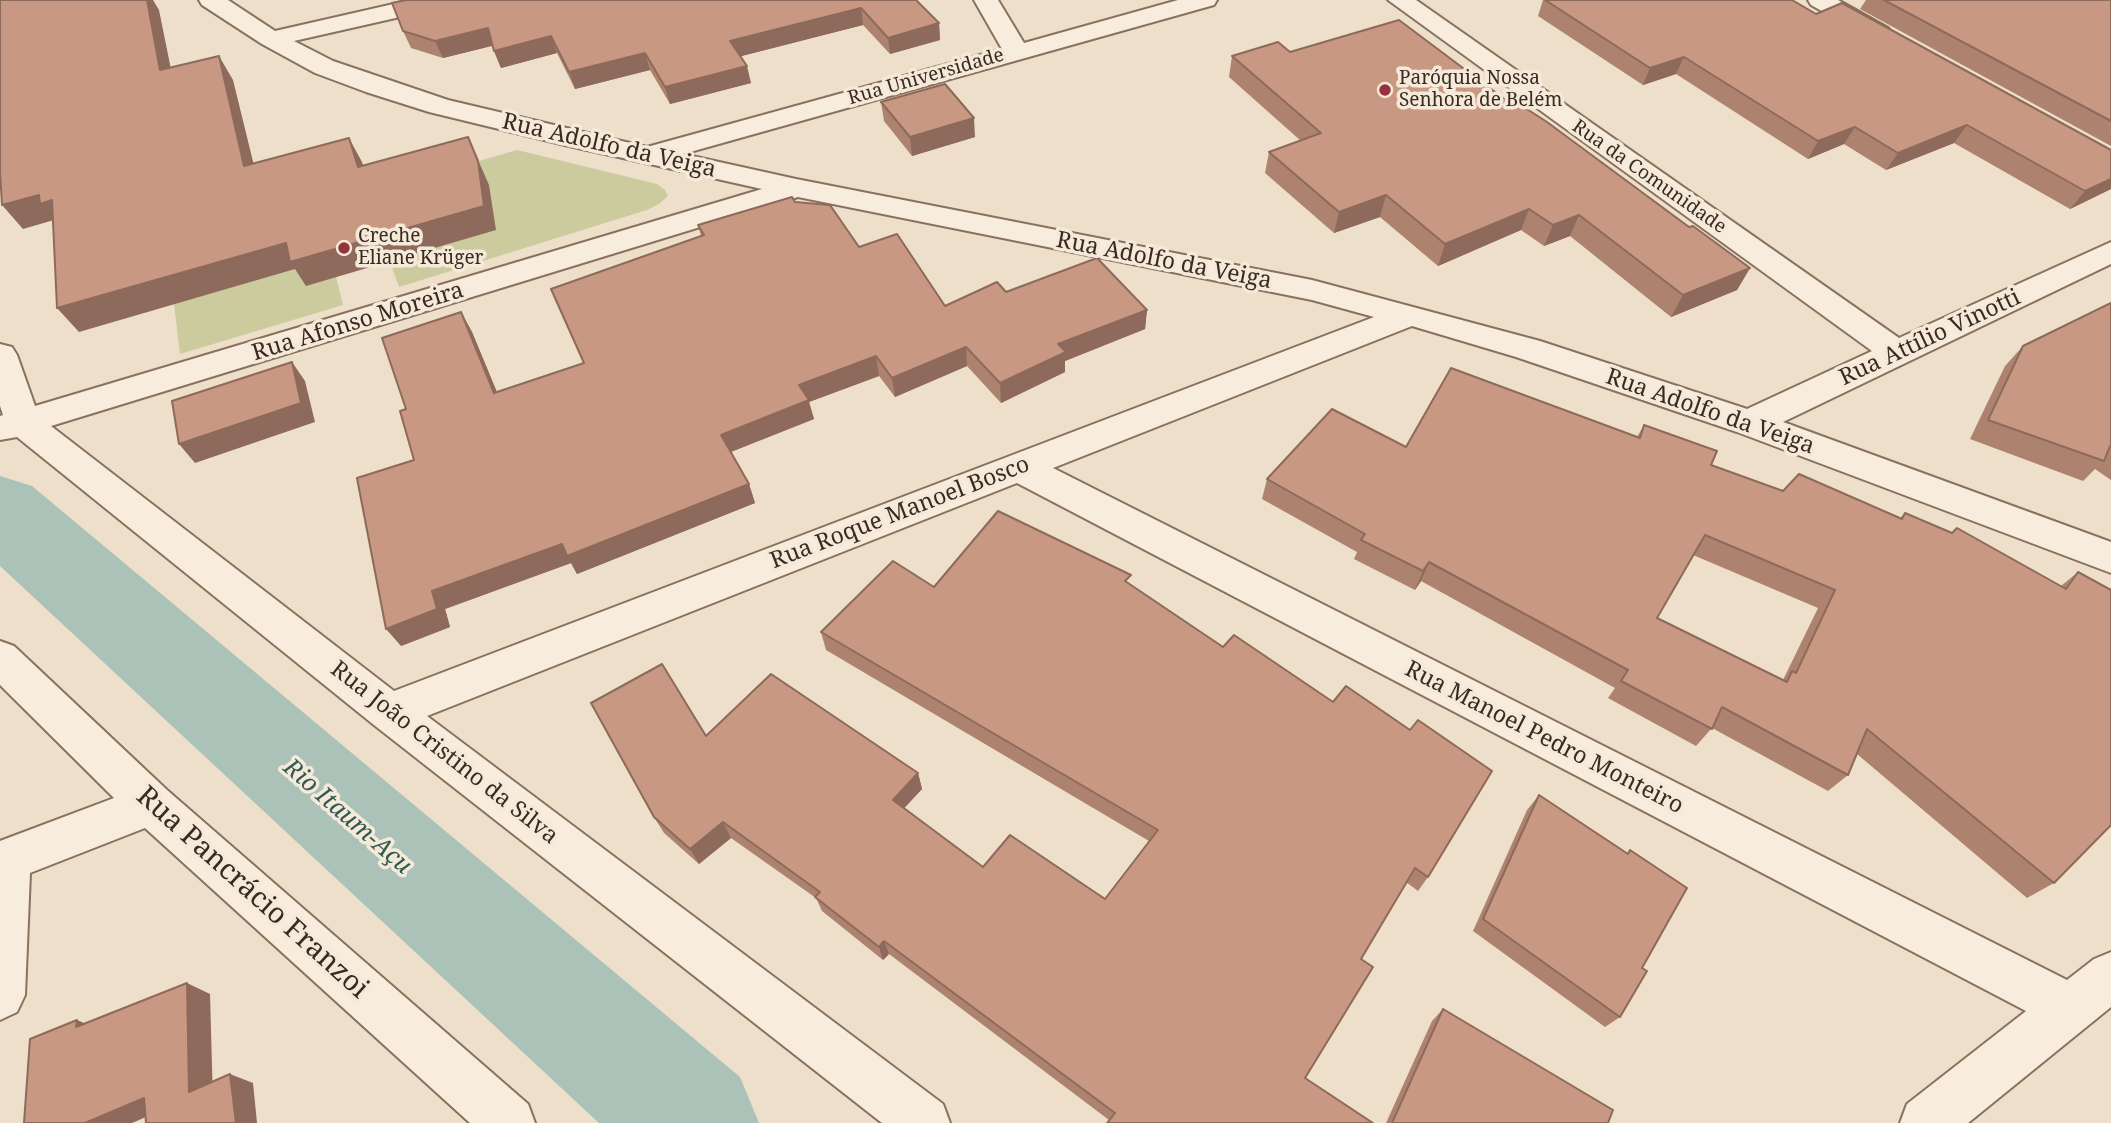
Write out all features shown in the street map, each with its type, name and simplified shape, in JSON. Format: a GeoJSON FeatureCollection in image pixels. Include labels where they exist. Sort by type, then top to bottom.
{"type":"FeatureCollection","features":[{"type":"Feature","properties":{"kind":"street","name":"Rua Adolfo da Veiga"},"geometry":{"type":"LineString","coordinates":[[211,0],[271,39],[324,67],[375,86],[450,108],[796,188],[1312,290],[1410,315],[1528,349],[1749,424],[2111,558]]}},
{"type":"Feature","properties":{"kind":"street"},"geometry":{"type":"LineString","coordinates":[[271,39],[444,0]]}},
{"type":"Feature","properties":{"kind":"street"},"geometry":{"type":"LineString","coordinates":[[986,0],[1017,52]]}},
{"type":"Feature","properties":{"kind":"street","name":"Rua Universidade"},"geometry":{"type":"LineString","coordinates":[[648,155],[1205,0]]}},
{"type":"Feature","properties":{"kind":"street","name":"Rua da Comunidade"},"geometry":{"type":"LineString","coordinates":[[1400,0],[1897,353]]}},
{"type":"Feature","properties":{"kind":"street"},"geometry":{"type":"LineString","coordinates":[[1820,0],[1905,47]]}},
{"type":"Feature","properties":{"kind":"street","name":"Rua Afonso Moreira"},"geometry":{"type":"LineString","coordinates":[[12,426],[796,188]]}},
{"type":"Feature","properties":{"kind":"street","name":"Rua Attílio Vinotti"},"geometry":{"type":"LineString","coordinates":[[1749,424],[2111,252]]}},
{"type":"Feature","properties":{"kind":"street","name":"Rua Roque Manoel Bosco"},"geometry":{"type":"LineString","coordinates":[[389,712],[1410,315]]}},
{"type":"Feature","properties":{"kind":"street"},"geometry":{"type":"LineString","coordinates":[[0,355],[12,426]]}},
{"type":"Feature","properties":{"kind":"street","name":"Rua João Cristino da Silva"},"geometry":{"type":"LineString","coordinates":[[12,426],[924,1123]]}},
{"type":"Feature","properties":{"kind":"street","name":"Rua Manoel Pedro Monteiro"},"geometry":{"type":"LineString","coordinates":[[1018,467],[2071,1008]]}},
{"type":"Feature","properties":{"kind":"street","name":"Rua Pancrácio Franzoi"},"geometry":{"type":"LineString","coordinates":[[0,658],[151,805],[509,1123]]}},
{"type":"Feature","properties":{"kind":"street"},"geometry":{"type":"LineString","coordinates":[[0,995],[4,862],[151,805]]}},
{"type":"Feature","properties":{"kind":"street"},"geometry":{"type":"LineString","coordinates":[[1926,1123],[2111,976]]}},
{"type":"Feature","properties":{"kind":"green space"},"geometry":{"type":"Polygon","coordinates":[[[517,150],[657,184],[668,196],[647,210],[399,287],[390,262],[495,230],[479,161],[517,150]]]}},
{"type":"Feature","properties":{"kind":"green space"},"geometry":{"type":"Polygon","coordinates":[[[301,267],[336,277],[343,305],[180,354],[174,304],[301,267]]]}},
{"type":"Feature","properties":{"kind":"building"},"geometry":{"type":"Polygon","coordinates":[[[0,0],[147,0],[160,70],[219,56],[244,166],[349,138],[358,167],[468,137],[478,161],[484,206],[290,262],[286,243],[57,308],[52,200],[40,204],[39,195],[2,205],[0,0]]]}},
{"type":"Feature","properties":{"kind":"building"},"geometry":{"type":"Polygon","coordinates":[[[406,0],[916,0],[939,23],[888,38],[861,8],[730,41],[747,66],[665,87],[645,53],[569,72],[551,36],[494,51],[488,28],[435,41],[403,31],[392,3],[406,0]]]}},
{"type":"Feature","properties":{"kind":"building"},"geometry":{"type":"Polygon","coordinates":[[[1545,0],[1792,0],[1816,14],[1842,3],[2111,150],[2111,179],[2085,191],[1967,125],[1898,153],[1855,127],[1818,141],[1684,57],[1650,68],[1545,0]]]}},
{"type":"Feature","properties":{"kind":"building"},"geometry":{"type":"Polygon","coordinates":[[[1884,0],[2111,0],[2111,121],[1884,0]]]}},
{"type":"Feature","properties":{"kind":"building"},"geometry":{"type":"Polygon","coordinates":[[[1399,20],[1511,104],[1516,102],[1547,122],[1689,227],[1693,226],[1750,268],[1683,295],[1579,215],[1553,225],[1529,209],[1445,244],[1386,195],[1339,212],[1269,152],[1321,133],[1232,56],[1278,42],[1290,52],[1399,20]]]}},
{"type":"Feature","properties":{"kind":"building"},"geometry":{"type":"Polygon","coordinates":[[[945,84],[974,118],[910,137],[881,102],[945,84]]]}},
{"type":"Feature","properties":{"kind":"building"},"geometry":{"type":"Polygon","coordinates":[[[792,197],[795,202],[830,205],[859,247],[897,234],[945,306],[997,282],[1006,292],[1097,258],[1147,310],[1058,344],[1066,352],[1000,383],[966,347],[892,378],[876,356],[799,385],[809,400],[721,435],[749,484],[567,556],[562,544],[432,591],[437,609],[386,629],[357,478],[414,460],[400,411],[406,409],[382,338],[461,312],[494,393],[584,363],[551,289],[704,235],[698,225],[792,197]]]}},
{"type":"Feature","properties":{"kind":"building"},"geometry":{"type":"Polygon","coordinates":[[[2111,303],[2111,446],[2104,461],[1988,420],[2023,346],[2111,303]]]}},
{"type":"Feature","properties":{"kind":"building"},"geometry":{"type":"Polygon","coordinates":[[[292,362],[301,403],[179,444],[172,401],[292,362]]]}},
{"type":"Feature","properties":{"kind":"building"},"geometry":{"type":"Polygon","coordinates":[[[1451,368],[1640,438],[1644,425],[1717,451],[1711,465],[1783,491],[1799,474],[1902,519],[1905,513],[1952,533],[1957,528],[2066,589],[2078,572],[2111,590],[2111,825],[2054,883],[1867,729],[1848,775],[1722,707],[1712,729],[1621,681],[1628,670],[1429,562],[1423,571],[1361,540],[1365,534],[1267,479],[1332,409],[1406,447],[1451,368]],[[1705,535],[1657,618],[1787,682],[1792,671],[1796,673],[1835,590],[1705,535]]]}},
{"type":"Feature","properties":{"kind":"building"},"geometry":{"type":"Polygon","coordinates":[[[998,511],[1131,575],[1125,581],[1223,647],[1234,635],[1333,702],[1346,686],[1410,730],[1418,720],[1492,771],[1428,877],[1415,868],[1361,959],[1373,967],[1305,1078],[1373,1123],[1107,1123],[1115,1113],[884,941],[879,947],[815,897],[820,892],[723,822],[690,849],[654,817],[591,703],[662,664],[706,736],[771,674],[918,773],[893,800],[983,867],[1010,835],[1105,899],[1158,830],[821,632],[893,561],[934,587],[998,511]]]}},
{"type":"Feature","properties":{"kind":"building"},"geometry":{"type":"Polygon","coordinates":[[[1539,795],[1628,854],[1630,850],[1687,888],[1642,968],[1647,971],[1620,1017],[1483,919],[1539,795]]]}},
{"type":"Feature","properties":{"kind":"building"},"geometry":{"type":"Polygon","coordinates":[[[187,983],[189,1092],[230,1074],[236,1123],[146,1123],[144,1098],[85,1123],[24,1123],[30,1039],[77,1020],[76,1027],[187,983]]]}},
{"type":"Feature","properties":{"kind":"building"},"geometry":{"type":"Polygon","coordinates":[[[1443,1009],[1613,1110],[1608,1123],[1392,1123],[1443,1009]]]}},
{"type":"Feature","properties":{"kind":"waterway","name":"Rio Itaum-Açu"},"geometry":{"type":"LineString","coordinates":[[0,511],[694,1123]]}},
{"type":"Feature","properties":{"kind":"place","name":"Paróquia Nossa Senhora de Belém"},"geometry":{"type":"Point","coordinates":[1385,90]}},
{"type":"Feature","properties":{"kind":"place","name":"Creche Eliane Krüger"},"geometry":{"type":"Point","coordinates":[344,248]}}]}
